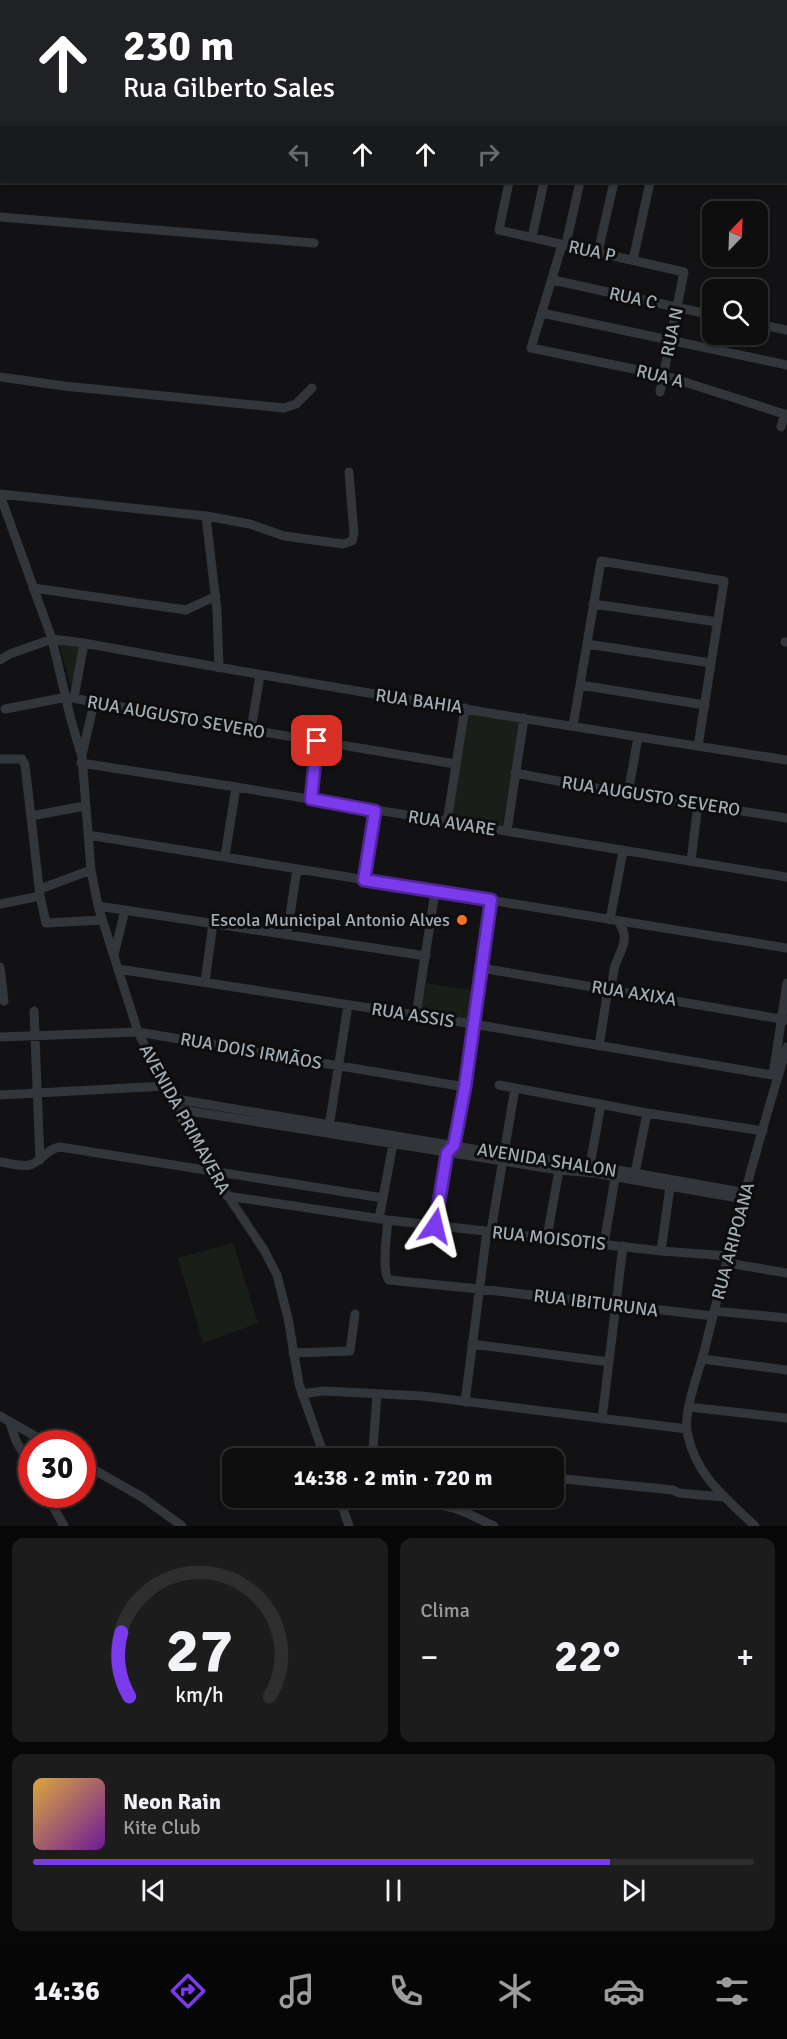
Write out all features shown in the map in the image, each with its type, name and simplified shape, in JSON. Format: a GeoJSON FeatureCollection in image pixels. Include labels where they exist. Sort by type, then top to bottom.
{"type":"FeatureCollection","features":[{"type":"Feature","properties":{"kind":"street","name":"RUA P"},"geometry":{"type":"LineString","coordinates":[[509,183],[499,230],[684,272]]}},
{"type":"Feature","properties":{"kind":"street"},"geometry":{"type":"LineString","coordinates":[[532,237],[544,183]]}},
{"type":"Feature","properties":{"kind":"street"},"geometry":{"type":"LineString","coordinates":[[579,183],[564,244],[542,313],[787,365]]}},
{"type":"Feature","properties":{"kind":"street"},"geometry":{"type":"LineString","coordinates":[[598,252],[614,183]]}},
{"type":"Feature","properties":{"kind":"street"},"geometry":{"type":"LineString","coordinates":[[633,260],[650,183]]}},
{"type":"Feature","properties":{"kind":"street"},"geometry":{"type":"LineString","coordinates":[[0,217],[314,243]]}},
{"type":"Feature","properties":{"kind":"street","name":"RUA N"},"geometry":{"type":"LineString","coordinates":[[660,392],[684,272]]}},
{"type":"Feature","properties":{"kind":"street","name":"RUA C"},"geometry":{"type":"LineString","coordinates":[[553,280],[702,313]]}},
{"type":"Feature","properties":{"kind":"street","name":"RUA A"},"geometry":{"type":"LineString","coordinates":[[542,313],[531,348],[663,375],[786,414]]}},
{"type":"Feature","properties":{"kind":"street"},"geometry":{"type":"LineString","coordinates":[[768,326],[787,330]]}},
{"type":"Feature","properties":{"kind":"street"},"geometry":{"type":"LineString","coordinates":[[0,377],[64,386],[284,408],[296,404],[312,388]]}},
{"type":"Feature","properties":{"kind":"street"},"geometry":{"type":"LineString","coordinates":[[781,428],[786,414]]}},
{"type":"Feature","properties":{"kind":"street"},"geometry":{"type":"LineString","coordinates":[[0,495],[206,516],[250,524],[284,536],[337,544],[349,543],[354,532],[349,472]]}},
{"type":"Feature","properties":{"kind":"street","name":"AVENIDA PRIMAVERA"},"geometry":{"type":"LineString","coordinates":[[0,495],[52,639],[70,698],[71,720],[81,760],[91,870],[98,906],[138,1032],[170,1098],[210,1169],[264,1250],[277,1275],[284,1294],[302,1394],[321,1448]]}},
{"type":"Feature","properties":{"kind":"street"},"geometry":{"type":"LineString","coordinates":[[206,516],[216,596],[219,668]]}},
{"type":"Feature","properties":{"kind":"street"},"geometry":{"type":"LineString","coordinates":[[573,726],[601,561],[724,580],[698,746]]}},
{"type":"Feature","properties":{"kind":"street"},"geometry":{"type":"LineString","coordinates":[[33,588],[186,610],[216,596]]}},
{"type":"Feature","properties":{"kind":"street"},"geometry":{"type":"LineString","coordinates":[[593,604],[718,622]]}},
{"type":"Feature","properties":{"kind":"street"},"geometry":{"type":"LineString","coordinates":[[0,660],[10,654],[52,639]]}},
{"type":"Feature","properties":{"kind":"street","name":"RUA BAHIA"},"geometry":{"type":"LineString","coordinates":[[52,639],[378,696],[787,760]]}},
{"type":"Feature","properties":{"kind":"street"},"geometry":{"type":"LineString","coordinates":[[70,698],[84,643]]}},
{"type":"Feature","properties":{"kind":"street"},"geometry":{"type":"LineString","coordinates":[[587,644],[711,663]]}},
{"type":"Feature","properties":{"kind":"street"},"geometry":{"type":"LineString","coordinates":[[251,730],[260,675]]}},
{"type":"Feature","properties":{"kind":"street"},"geometry":{"type":"LineString","coordinates":[[580,685],[705,705]]}},
{"type":"Feature","properties":{"kind":"street","name":"RUA AUGUSTO SEVERO"},"geometry":{"type":"LineString","coordinates":[[4,709],[70,698],[455,764]]}},
{"type":"Feature","properties":{"kind":"street"},"geometry":{"type":"LineString","coordinates":[[81,760],[94,703]]}},
{"type":"Feature","properties":{"kind":"street"},"geometry":{"type":"LineString","coordinates":[[447,822],[465,708]]}},
{"type":"Feature","properties":{"kind":"street"},"geometry":{"type":"LineString","coordinates":[[507,831],[524,718]]}},
{"type":"Feature","properties":{"kind":"street"},"geometry":{"type":"LineString","coordinates":[[628,794],[638,737]]}},
{"type":"Feature","properties":{"kind":"street"},"geometry":{"type":"LineString","coordinates":[[311,799],[317,741]]}},
{"type":"Feature","properties":{"kind":"street"},"geometry":{"type":"LineString","coordinates":[[0,759],[19,758],[24,762],[46,924],[102,920]]}},
{"type":"Feature","properties":{"kind":"street","name":"RUA AVARE"},"geometry":{"type":"LineString","coordinates":[[81,760],[375,811],[787,877]]}},
{"type":"Feature","properties":{"kind":"street","name":"RUA AUGUSTO SEVERO"},"geometry":{"type":"LineString","coordinates":[[515,773],[628,794],[787,818]]}},
{"type":"Feature","properties":{"kind":"street"},"geometry":{"type":"LineString","coordinates":[[225,856],[236,787]]}},
{"type":"Feature","properties":{"kind":"street"},"geometry":{"type":"LineString","coordinates":[[691,861],[698,804]]}},
{"type":"Feature","properties":{"kind":"street"},"geometry":{"type":"LineString","coordinates":[[31,816],[85,806]]}},
{"type":"Feature","properties":{"kind":"street"},"geometry":{"type":"LineString","coordinates":[[364,880],[375,811]]}},
{"type":"Feature","properties":{"kind":"street"},"geometry":{"type":"LineString","coordinates":[[88,835],[787,948]]}},
{"type":"Feature","properties":{"kind":"street"},"geometry":{"type":"LineString","coordinates":[[599,1046],[615,967],[624,939],[624,931],[614,920],[623,851]]}},
{"type":"Feature","properties":{"kind":"street"},"geometry":{"type":"LineString","coordinates":[[287,935],[297,869]]}},
{"type":"Feature","properties":{"kind":"street"},"geometry":{"type":"LineString","coordinates":[[0,904],[40,893],[91,870]]}},
{"type":"Feature","properties":{"kind":"street"},"geometry":{"type":"LineString","coordinates":[[416,1015],[435,892]]}},
{"type":"Feature","properties":{"kind":"street"},"geometry":{"type":"LineString","coordinates":[[435,1226],[447,1153],[454,1145],[465,1087],[491,900]]}},
{"type":"Feature","properties":{"kind":"street"},"geometry":{"type":"LineString","coordinates":[[98,906],[426,956]]}},
{"type":"Feature","properties":{"kind":"street"},"geometry":{"type":"LineString","coordinates":[[113,957],[125,910]]}},
{"type":"Feature","properties":{"kind":"street"},"geometry":{"type":"LineString","coordinates":[[205,982],[213,923]]}},
{"type":"Feature","properties":{"kind":"street"},"geometry":{"type":"LineString","coordinates":[[0,967],[4,1001]]}},
{"type":"Feature","properties":{"kind":"street","name":"RUA AXIXA"},"geometry":{"type":"LineString","coordinates":[[481,968],[784,1019]]}},
{"type":"Feature","properties":{"kind":"street","name":"RUA ASSIS"},"geometry":{"type":"LineString","coordinates":[[118,969],[473,1024],[776,1076]]}},
{"type":"Feature","properties":{"kind":"street"},"geometry":{"type":"LineString","coordinates":[[776,1076],[787,983]]}},
{"type":"Feature","properties":{"kind":"street"},"geometry":{"type":"LineString","coordinates":[[329,1128],[348,1005]]}},
{"type":"Feature","properties":{"kind":"street"},"geometry":{"type":"LineString","coordinates":[[34,1011],[40,1160]]}},
{"type":"Feature","properties":{"kind":"street","name":"RUA DOIS IRMÃOS"},"geometry":{"type":"LineString","coordinates":[[0,1037],[138,1032],[465,1087]]}},
{"type":"Feature","properties":{"kind":"street","name":"RUA ARIPOANA"},"geometry":{"type":"LineString","coordinates":[[687,1433],[690,1407],[713,1314],[776,1076],[787,1047]]}},
{"type":"Feature","properties":{"kind":"street"},"geometry":{"type":"LineString","coordinates":[[499,1085],[646,1113],[763,1131]]}},
{"type":"Feature","properties":{"kind":"street"},"geometry":{"type":"LineString","coordinates":[[0,1095],[165,1086]]}},
{"type":"Feature","properties":{"kind":"street"},"geometry":{"type":"LineString","coordinates":[[465,1402],[479,1289],[514,1088]]}},
{"type":"Feature","properties":{"kind":"street","name":"AVENIDA SHALON"},"geometry":{"type":"LineString","coordinates":[[170,1098],[349,1132],[393,1144],[447,1153],[592,1169],[665,1184],[745,1196]]}},
{"type":"Feature","properties":{"kind":"street"},"geometry":{"type":"LineString","coordinates":[[592,1169],[602,1104]]}},
{"type":"Feature","properties":{"kind":"street","name":"AVENIDA SHALON"},"geometry":{"type":"LineString","coordinates":[[176,1109],[329,1128]]}},
{"type":"Feature","properties":{"kind":"street"},"geometry":{"type":"LineString","coordinates":[[635,1173],[646,1113]]}},
{"type":"Feature","properties":{"kind":"street","name":"AVENIDA SHALON"},"geometry":{"type":"LineString","coordinates":[[349,1132],[454,1145],[502,1158]]}},
{"type":"Feature","properties":{"kind":"street"},"geometry":{"type":"LineString","coordinates":[[384,1219],[383,1198],[393,1144]]}},
{"type":"Feature","properties":{"kind":"street"},"geometry":{"type":"LineString","coordinates":[[0,1162],[29,1165],[40,1160],[51,1149],[60,1147],[383,1198]]}},
{"type":"Feature","properties":{"kind":"street","name":"AVENIDA SHALON"},"geometry":{"type":"LineString","coordinates":[[530,1162],[559,1170],[592,1169]]}},
{"type":"Feature","properties":{"kind":"street"},"geometry":{"type":"LineString","coordinates":[[547,1237],[559,1170]]}},
{"type":"Feature","properties":{"kind":"street","name":"AVENIDA SHALON"},"geometry":{"type":"LineString","coordinates":[[620,1176],[635,1173],[665,1184]]}},
{"type":"Feature","properties":{"kind":"street"},"geometry":{"type":"LineString","coordinates":[[604,1244],[620,1176]]}},
{"type":"Feature","properties":{"kind":"street"},"geometry":{"type":"LineString","coordinates":[[661,1251],[665,1184]]}},
{"type":"Feature","properties":{"kind":"street","name":"RUA MOISOTIS"},"geometry":{"type":"LineString","coordinates":[[227,1196],[435,1226],[728,1259],[787,1273]]}},
{"type":"Feature","properties":{"kind":"street","name":"RUA IBITURUNA"},"geometry":{"type":"LineString","coordinates":[[384,1219],[388,1280],[616,1305],[787,1318]]}},
{"type":"Feature","properties":{"kind":"street"},"geometry":{"type":"LineString","coordinates":[[602,1419],[623,1246]]}},
{"type":"Feature","properties":{"kind":"street"},"geometry":{"type":"LineString","coordinates":[[294,1353],[350,1352],[355,1314]]}},
{"type":"Feature","properties":{"kind":"street"},"geometry":{"type":"LineString","coordinates":[[472,1344],[609,1362]]}},
{"type":"Feature","properties":{"kind":"street"},"geometry":{"type":"LineString","coordinates":[[702,1359],[787,1370]]}},
{"type":"Feature","properties":{"kind":"street"},"geometry":{"type":"LineString","coordinates":[[302,1394],[323,1391],[422,1396],[602,1419],[687,1433],[702,1472],[723,1497],[756,1526]]}},
{"type":"Feature","properties":{"kind":"street"},"geometry":{"type":"LineString","coordinates":[[373,1448],[377,1394]]}},
{"type":"Feature","properties":{"kind":"street"},"geometry":{"type":"LineString","coordinates":[[690,1407],[787,1418]]}},
{"type":"Feature","properties":{"kind":"street"},"geometry":{"type":"LineString","coordinates":[[0,1416],[23,1430]]}},
{"type":"Feature","properties":{"kind":"street"},"geometry":{"type":"LineString","coordinates":[[10,1423],[18,1444]]}},
{"type":"Feature","properties":{"kind":"street"},"geometry":{"type":"LineString","coordinates":[[96,1471],[142,1497],[182,1526]]}},
{"type":"Feature","properties":{"kind":"street"},"geometry":{"type":"LineString","coordinates":[[564,1479],[723,1497]]}},
{"type":"Feature","properties":{"kind":"street"},"geometry":{"type":"LineString","coordinates":[[54,1508],[64,1526]]}},
{"type":"Feature","properties":{"kind":"street"},"geometry":{"type":"LineString","coordinates":[[343,1508],[349,1526]]}},
{"type":"Feature","properties":{"kind":"street"},"geometry":{"type":"LineString","coordinates":[[453,1508],[494,1526]]}},
{"type":"Feature","properties":{"kind":"shaded area"},"geometry":{"type":"Polygon","coordinates":[[[58,641],[80,645],[72,689],[58,641]]]}},
{"type":"Feature","properties":{"kind":"shaded area"},"geometry":{"type":"Polygon","coordinates":[[[467,713],[520,722],[502,826],[449,817],[467,713]]]}},
{"type":"Feature","properties":{"kind":"shaded area"},"geometry":{"type":"Polygon","coordinates":[[[426,983],[475,991],[469,1019],[423,1012],[421,1010],[426,983]]]}},
{"type":"Feature","properties":{"kind":"shaded area"},"geometry":{"type":"Polygon","coordinates":[[[233,1243],[258,1323],[203,1343],[178,1258],[233,1243]]]}},
{"type":"Feature","properties":{"kind":"place","name":"Escola Municipal Antonio Alves"},"geometry":{"type":"Point","coordinates":[462,920]}},
{"type":"Feature","properties":{"kind":"route"},"geometry":{"type":"LineString","coordinates":[[317,741],[311,799],[375,811],[364,880],[491,900],[465,1087],[454,1145],[447,1153],[435,1226]]}}]}
